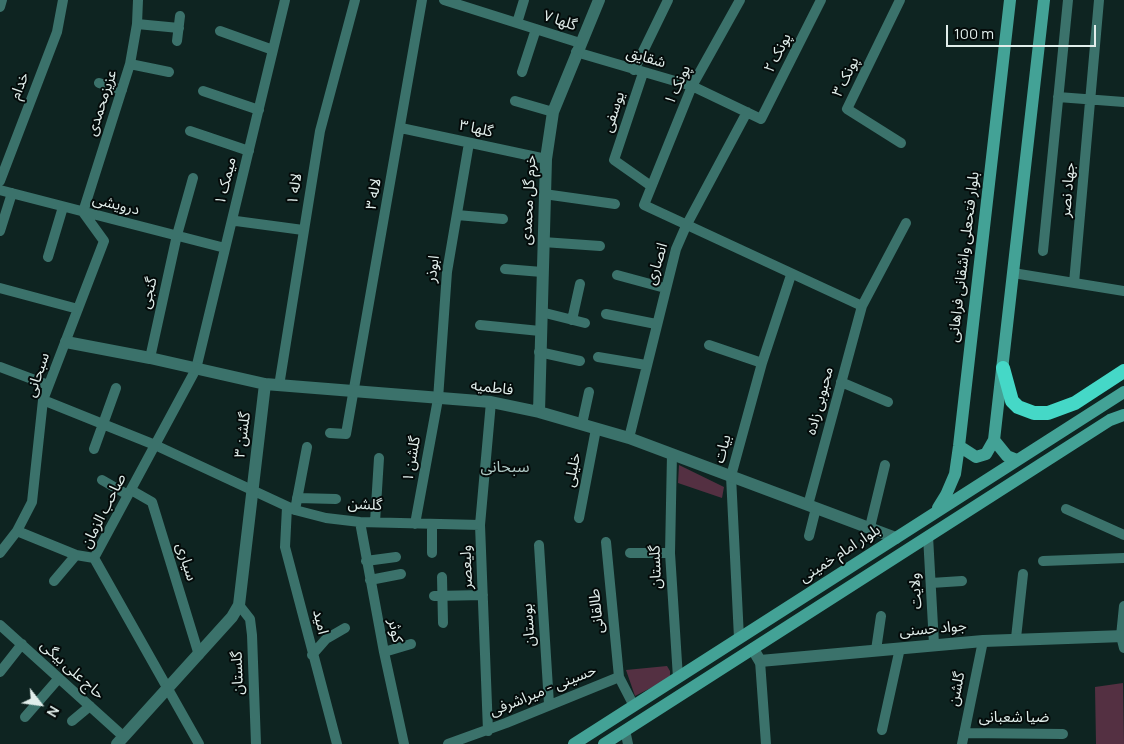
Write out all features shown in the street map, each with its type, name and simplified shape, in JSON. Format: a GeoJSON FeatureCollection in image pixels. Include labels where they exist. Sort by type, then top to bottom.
{"type":"FeatureCollection","features":[{"type":"Feature","properties":{"kind":"highway"},"geometry":{"type":"LineString","coordinates":[[1003,368],[1012,401],[1018,407],[1034,413],[1048,413],[1075,403],[1124,371]]}},
{"type":"Feature","properties":{"kind":"main road","name":"بلوار فتحعلی واشقانی فراهانی"},"geometry":{"type":"LineString","coordinates":[[935,513],[946,495],[955,474],[1010,0]]}},
{"type":"Feature","properties":{"kind":"main road"},"geometry":{"type":"LineString","coordinates":[[959,446],[968,454],[976,457],[986,454],[994,440],[1044,0]]}},
{"type":"Feature","properties":{"kind":"main road","name":"بلوار امام خمینی"},"geometry":{"type":"LineString","coordinates":[[574,744],[1124,392]]}},
{"type":"Feature","properties":{"kind":"main road"},"geometry":{"type":"LineString","coordinates":[[604,744],[1110,420],[1124,415]]}},
{"type":"Feature","properties":{"kind":"main road"},"geometry":{"type":"LineString","coordinates":[[994,440],[1007,456],[1017,460]]}},
{"type":"Feature","properties":{"kind":"street"},"geometry":{"type":"LineString","coordinates":[[0,8],[2,0]]}},
{"type":"Feature","properties":{"kind":"street","name":"خدام"},"geometry":{"type":"LineString","coordinates":[[0,181],[57,32],[63,0]]}},
{"type":"Feature","properties":{"kind":"street","name":"عزیزمحمدی"},"geometry":{"type":"LineString","coordinates":[[83,212],[130,64],[137,24],[138,0]]}},
{"type":"Feature","properties":{"kind":"street","name":"میمک ۱"},"geometry":{"type":"LineString","coordinates":[[196,369],[285,0]]}},
{"type":"Feature","properties":{"kind":"street","name":"لاله ۱"},"geometry":{"type":"LineString","coordinates":[[279,386],[320,131],[355,0]]}},
{"type":"Feature","properties":{"kind":"street","name":"لاله ۳"},"geometry":{"type":"LineString","coordinates":[[330,433],[346,434],[422,0]]}},
{"type":"Feature","properties":{"kind":"street"},"geometry":{"type":"LineString","coordinates":[[517,23],[524,0]]}},
{"type":"Feature","properties":{"kind":"street","name":"خرم گل محمدی"},"geometry":{"type":"LineString","coordinates":[[539,412],[546,160],[553,112],[578,47],[599,0]]}},
{"type":"Feature","properties":{"kind":"street","name":"یوسفی"},"geometry":{"type":"LineString","coordinates":[[651,186],[614,160],[638,72],[668,0]]}},
{"type":"Feature","properties":{"kind":"street","name":"پونک ۱"},"geometry":{"type":"LineString","coordinates":[[686,226],[644,206],[692,86],[740,0]]}},
{"type":"Feature","properties":{"kind":"street","name":"پونک ۲"},"geometry":{"type":"LineString","coordinates":[[761,119],[821,0]]}},
{"type":"Feature","properties":{"kind":"street","name":"پونک ۳"},"geometry":{"type":"LineString","coordinates":[[900,0],[847,109],[901,143]]}},
{"type":"Feature","properties":{"kind":"street","name":"جهاد نصر"},"geometry":{"type":"LineString","coordinates":[[1043,251],[1068,0]]}},
{"type":"Feature","properties":{"kind":"street","name":"جهاد نصر"},"geometry":{"type":"LineString","coordinates":[[1074,283],[1099,0]]}},
{"type":"Feature","properties":{"kind":"street","name":"گلها ۷"},"geometry":{"type":"LineString","coordinates":[[449,1],[536,29],[578,47]]}},
{"type":"Feature","properties":{"kind":"street"},"geometry":{"type":"LineString","coordinates":[[177,41],[180,16]]}},
{"type":"Feature","properties":{"kind":"street"},"geometry":{"type":"LineString","coordinates":[[137,24],[178,28]]}},
{"type":"Feature","properties":{"kind":"street"},"geometry":{"type":"LineString","coordinates":[[522,72],[536,29]]}},
{"type":"Feature","properties":{"kind":"street"},"geometry":{"type":"LineString","coordinates":[[220,31],[273,50]]}},
{"type":"Feature","properties":{"kind":"street","name":"شقایق"},"geometry":{"type":"LineString","coordinates":[[578,47],[638,72],[692,86],[761,119]]}},
{"type":"Feature","properties":{"kind":"street"},"geometry":{"type":"LineString","coordinates":[[130,64],[169,72]]}},
{"type":"Feature","properties":{"kind":"street"},"geometry":{"type":"LineString","coordinates":[[99,82],[122,90]]}},
{"type":"Feature","properties":{"kind":"street"},"geometry":{"type":"LineString","coordinates":[[203,91],[259,110]]}},
{"type":"Feature","properties":{"kind":"street"},"geometry":{"type":"LineString","coordinates":[[1058,97],[1124,102]]}},
{"type":"Feature","properties":{"kind":"street"},"geometry":{"type":"LineString","coordinates":[[515,101],[553,112]]}},
{"type":"Feature","properties":{"kind":"street","name":"انصاری"},"geometry":{"type":"LineString","coordinates":[[629,438],[664,288],[676,249],[686,226],[747,112]]}},
{"type":"Feature","properties":{"kind":"street","name":"گلها ۳"},"geometry":{"type":"LineString","coordinates":[[401,128],[546,160]]}},
{"type":"Feature","properties":{"kind":"street"},"geometry":{"type":"LineString","coordinates":[[190,131],[248,151]]}},
{"type":"Feature","properties":{"kind":"street","name":"ابوذر"},"geometry":{"type":"LineString","coordinates":[[438,399],[447,272],[469,143]]}},
{"type":"Feature","properties":{"kind":"street"},"geometry":{"type":"LineString","coordinates":[[177,235],[192,178]]}},
{"type":"Feature","properties":{"kind":"street","name":"درویشی"},"geometry":{"type":"LineString","coordinates":[[0,190],[225,248]]}},
{"type":"Feature","properties":{"kind":"street"},"geometry":{"type":"LineString","coordinates":[[0,231],[12,193]]}},
{"type":"Feature","properties":{"kind":"street"},"geometry":{"type":"LineString","coordinates":[[544,194],[615,204]]}},
{"type":"Feature","properties":{"kind":"street"},"geometry":{"type":"LineString","coordinates":[[48,257],[63,206]]}},
{"type":"Feature","properties":{"kind":"street","name":"سبحانی"},"geometry":{"type":"LineString","coordinates":[[0,553],[17,531],[32,502],[43,400],[104,241],[83,212]]}},
{"type":"Feature","properties":{"kind":"street"},"geometry":{"type":"LineString","coordinates":[[457,215],[503,219]]}},
{"type":"Feature","properties":{"kind":"street"},"geometry":{"type":"LineString","coordinates":[[236,221],[303,230]]}},
{"type":"Feature","properties":{"kind":"street","name":"محبوبی زاده"},"geometry":{"type":"LineString","coordinates":[[809,536],[812,506],[841,382],[862,306],[906,223]]}},
{"type":"Feature","properties":{"kind":"street"},"geometry":{"type":"LineString","coordinates":[[686,226],[862,306]]}},
{"type":"Feature","properties":{"kind":"street","name":"گنجی"},"geometry":{"type":"LineString","coordinates":[[150,358],[177,235]]}},
{"type":"Feature","properties":{"kind":"street"},"geometry":{"type":"LineString","coordinates":[[543,242],[600,246]]}},
{"type":"Feature","properties":{"kind":"street"},"geometry":{"type":"LineString","coordinates":[[505,269],[542,272]]}},
{"type":"Feature","properties":{"kind":"street"},"geometry":{"type":"LineString","coordinates":[[1014,273],[1124,291]]}},
{"type":"Feature","properties":{"kind":"street"},"geometry":{"type":"LineString","coordinates":[[617,275],[664,288]]}},
{"type":"Feature","properties":{"kind":"street","name":"بیات"},"geometry":{"type":"LineString","coordinates":[[739,638],[731,476],[762,363],[791,275]]}},
{"type":"Feature","properties":{"kind":"street"},"geometry":{"type":"LineString","coordinates":[[572,320],[580,284]]}},
{"type":"Feature","properties":{"kind":"street"},"geometry":{"type":"LineString","coordinates":[[0,288],[78,310]]}},
{"type":"Feature","properties":{"kind":"street"},"geometry":{"type":"LineString","coordinates":[[541,312],[585,323]]}},
{"type":"Feature","properties":{"kind":"street"},"geometry":{"type":"LineString","coordinates":[[606,314],[656,324]]}},
{"type":"Feature","properties":{"kind":"street"},"geometry":{"type":"LineString","coordinates":[[480,326],[540,331]]}},
{"type":"Feature","properties":{"kind":"street","name":"فاطمیه"},"geometry":{"type":"LineString","coordinates":[[66,342],[150,358],[265,384],[491,402],[539,412],[629,438],[896,538]]}},
{"type":"Feature","properties":{"kind":"street"},"geometry":{"type":"LineString","coordinates":[[709,345],[762,363]]}},
{"type":"Feature","properties":{"kind":"street"},"geometry":{"type":"LineString","coordinates":[[540,352],[580,361]]}},
{"type":"Feature","properties":{"kind":"street"},"geometry":{"type":"LineString","coordinates":[[598,356],[646,365]]}},
{"type":"Feature","properties":{"kind":"street"},"geometry":{"type":"LineString","coordinates":[[0,366],[48,385]]}},
{"type":"Feature","properties":{"kind":"street","name":"صاحب الزمان"},"geometry":{"type":"LineString","coordinates":[[196,369],[94,558],[199,744]]}},
{"type":"Feature","properties":{"kind":"street"},"geometry":{"type":"LineString","coordinates":[[841,382],[888,402]]}},
{"type":"Feature","properties":{"kind":"street","name":"گلشن ۳"},"geometry":{"type":"LineString","coordinates":[[252,490],[265,384]]}},
{"type":"Feature","properties":{"kind":"street"},"geometry":{"type":"LineString","coordinates":[[94,449],[116,388]]}},
{"type":"Feature","properties":{"kind":"street"},"geometry":{"type":"LineString","coordinates":[[582,424],[589,392]]}},
{"type":"Feature","properties":{"kind":"street","name":"گلشن ۱"},"geometry":{"type":"LineString","coordinates":[[415,524],[438,399]]}},
{"type":"Feature","properties":{"kind":"street","name":"گلشن"},"geometry":{"type":"LineString","coordinates":[[43,400],[155,445],[291,508],[326,518],[360,522],[480,525]]}},
{"type":"Feature","properties":{"kind":"street","name":"ولیعصر"},"geometry":{"type":"LineString","coordinates":[[488,731],[480,525],[491,402]]}},
{"type":"Feature","properties":{"kind":"street","name":"خلیلی"},"geometry":{"type":"LineString","coordinates":[[579,518],[596,429]]}},
{"type":"Feature","properties":{"kind":"street","name":"امید"},"geometry":{"type":"LineString","coordinates":[[306,447],[297,498],[291,508],[285,547],[337,744]]}},
{"type":"Feature","properties":{"kind":"street","name":"گلستان"},"geometry":{"type":"LineString","coordinates":[[672,454],[670,553],[678,678]]}},
{"type":"Feature","properties":{"kind":"street"},"geometry":{"type":"LineString","coordinates":[[375,522],[379,458]]}},
{"type":"Feature","properties":{"kind":"street"},"geometry":{"type":"LineString","coordinates":[[870,527],[885,465]]}},
{"type":"Feature","properties":{"kind":"street","name":"سیاری"},"geometry":{"type":"LineString","coordinates":[[102,480],[152,502],[198,655]]}},
{"type":"Feature","properties":{"kind":"street"},"geometry":{"type":"LineString","coordinates":[[121,740],[198,655],[232,616],[239,605],[252,490]]}},
{"type":"Feature","properties":{"kind":"street"},"geometry":{"type":"LineString","coordinates":[[297,498],[336,499]]}},
{"type":"Feature","properties":{"kind":"street"},"geometry":{"type":"LineString","coordinates":[[1066,509],[1124,535]]}},
{"type":"Feature","properties":{"kind":"street","name":"کوثر"},"geometry":{"type":"LineString","coordinates":[[360,522],[384,652],[404,744]]}},
{"type":"Feature","properties":{"kind":"street"},"geometry":{"type":"LineString","coordinates":[[432,524],[432,553]]}},
{"type":"Feature","properties":{"kind":"street"},"geometry":{"type":"LineString","coordinates":[[17,531],[76,555],[94,558]]}},
{"type":"Feature","properties":{"kind":"street","name":"ولایت"},"geometry":{"type":"LineString","coordinates":[[928,536],[934,644]]}},
{"type":"Feature","properties":{"kind":"street","name":"طالقانی"},"geometry":{"type":"LineString","coordinates":[[606,542],[619,677]]}},
{"type":"Feature","properties":{"kind":"street","name":"بوستان"},"geometry":{"type":"LineString","coordinates":[[539,545],[549,704]]}},
{"type":"Feature","properties":{"kind":"street"},"geometry":{"type":"LineString","coordinates":[[630,553],[670,553]]}},
{"type":"Feature","properties":{"kind":"street"},"geometry":{"type":"LineString","coordinates":[[54,581],[76,555]]}},
{"type":"Feature","properties":{"kind":"street"},"geometry":{"type":"LineString","coordinates":[[366,561],[396,557]]}},
{"type":"Feature","properties":{"kind":"street"},"geometry":{"type":"LineString","coordinates":[[1044,561],[1124,558]]}},
{"type":"Feature","properties":{"kind":"street"},"geometry":{"type":"LineString","coordinates":[[370,580],[401,574]]}},
{"type":"Feature","properties":{"kind":"street"},"geometry":{"type":"LineString","coordinates":[[1016,638],[1023,574]]}},
{"type":"Feature","properties":{"kind":"street"},"geometry":{"type":"LineString","coordinates":[[442,577],[438,596],[443,624]]}},
{"type":"Feature","properties":{"kind":"street"},"geometry":{"type":"LineString","coordinates":[[930,583],[962,581]]}},
{"type":"Feature","properties":{"kind":"street"},"geometry":{"type":"LineString","coordinates":[[438,596],[483,595]]}},
{"type":"Feature","properties":{"kind":"street","name":"گلستان"},"geometry":{"type":"LineString","coordinates":[[239,605],[250,620],[252,635],[256,744]]}},
{"type":"Feature","properties":{"kind":"street"},"geometry":{"type":"LineString","coordinates":[[1123,640],[1124,606]]}},
{"type":"Feature","properties":{"kind":"street"},"geometry":{"type":"LineString","coordinates":[[876,650],[882,616]]}},
{"type":"Feature","properties":{"kind":"street","name":"حاج علی بیگی"},"geometry":{"type":"LineString","coordinates":[[0,625],[90,706],[121,740]]}},
{"type":"Feature","properties":{"kind":"street"},"geometry":{"type":"LineString","coordinates":[[312,655],[326,639],[345,628]]}},
{"type":"Feature","properties":{"kind":"street","name":"جواد حسنی"},"geometry":{"type":"LineString","coordinates":[[760,661],[1016,638],[1123,640]]}},
{"type":"Feature","properties":{"kind":"street","name":"گلشن"},"geometry":{"type":"LineString","coordinates":[[962,744],[983,641]]}},
{"type":"Feature","properties":{"kind":"street"},"geometry":{"type":"LineString","coordinates":[[0,672],[22,644]]}},
{"type":"Feature","properties":{"kind":"street"},"geometry":{"type":"LineString","coordinates":[[384,652],[410,644]]}},
{"type":"Feature","properties":{"kind":"street"},"geometry":{"type":"LineString","coordinates":[[882,730],[900,648]]}},
{"type":"Feature","properties":{"kind":"street"},"geometry":{"type":"LineString","coordinates":[[753,649],[760,661],[766,744]]}},
{"type":"Feature","properties":{"kind":"street","name":"حسینی - میراشرفی"},"geometry":{"type":"LineString","coordinates":[[448,744],[488,731],[549,704],[619,677],[634,706]]}},
{"type":"Feature","properties":{"kind":"street"},"geometry":{"type":"LineString","coordinates":[[26,717],[59,678]]}},
{"type":"Feature","properties":{"kind":"street"},"geometry":{"type":"LineString","coordinates":[[72,721],[90,706]]}},
{"type":"Feature","properties":{"kind":"street"},"geometry":{"type":"LineString","coordinates":[[625,730],[628,744]]}},
{"type":"Feature","properties":{"kind":"street","name":"ضیا شعبانی"},"geometry":{"type":"LineString","coordinates":[[964,733],[1062,734]]}},
{"type":"Feature","properties":{"kind":"shaded area"},"geometry":{"type":"Polygon","coordinates":[[[679,465],[724,487],[722,498],[678,483],[679,465]]]}},
{"type":"Feature","properties":{"kind":"shaded area"},"geometry":{"type":"Polygon","coordinates":[[[667,666],[670,671],[670,678],[635,696],[626,670],[667,666]]]}},
{"type":"Feature","properties":{"kind":"shaded area"},"geometry":{"type":"Polygon","coordinates":[[[1123,683],[1124,744],[1096,744],[1095,687],[1123,683]]]}},
{"type":"Feature","properties":{"kind":"district","name":"سبحانی"},"geometry":{"type":"Point","coordinates":[505,468]}}]}
